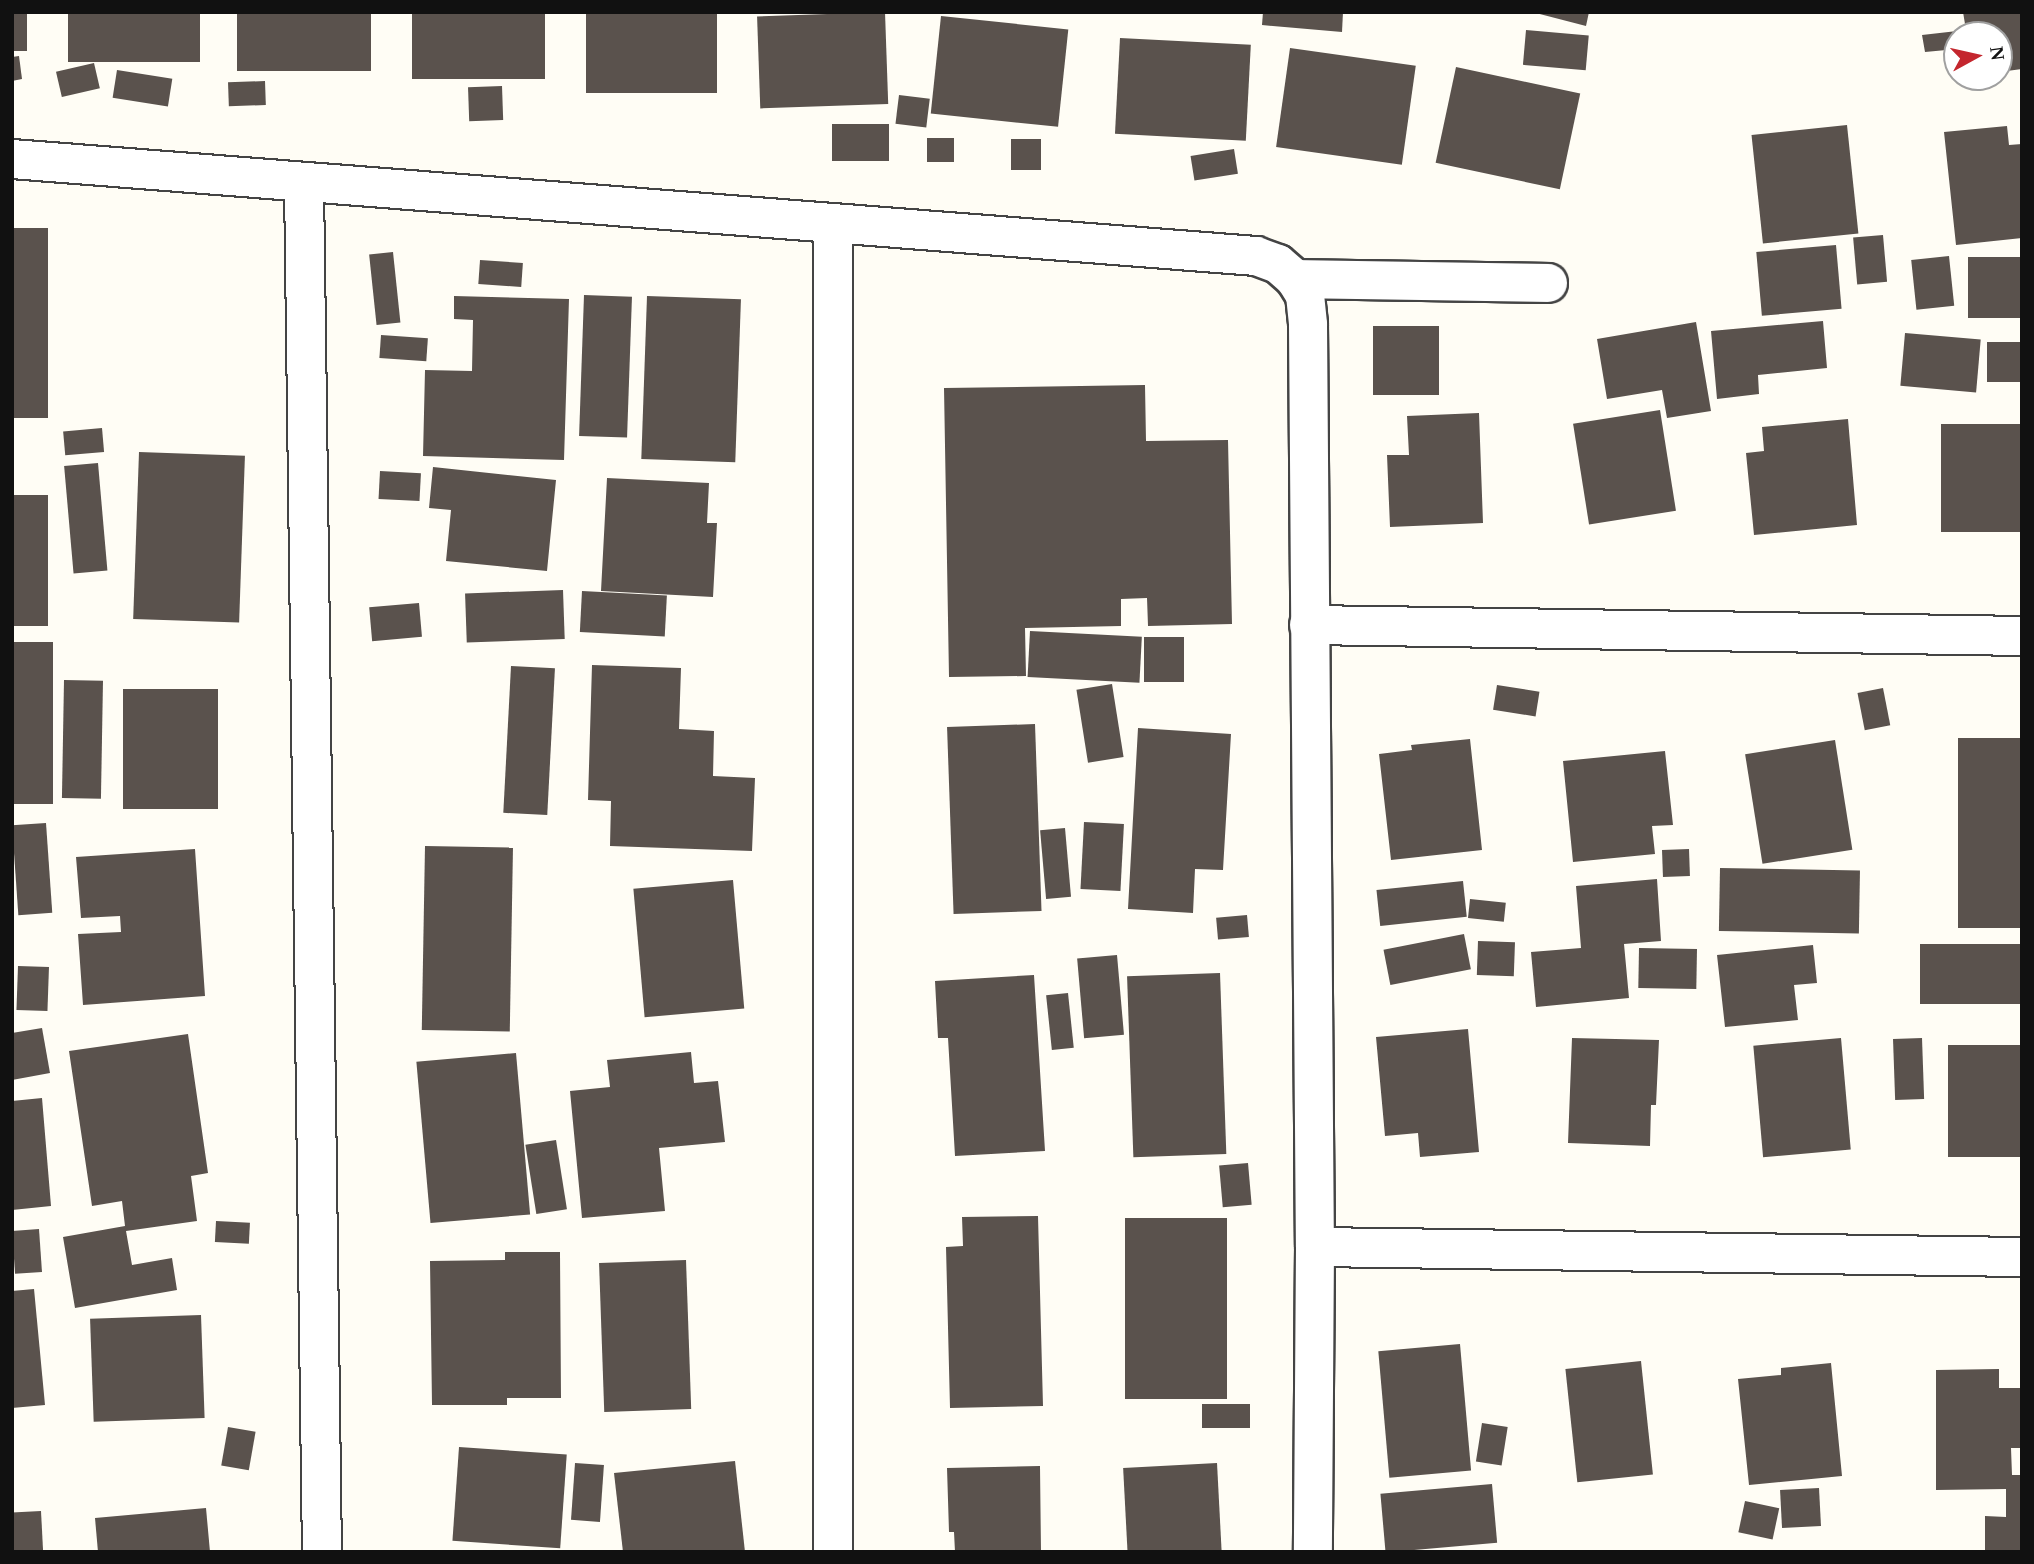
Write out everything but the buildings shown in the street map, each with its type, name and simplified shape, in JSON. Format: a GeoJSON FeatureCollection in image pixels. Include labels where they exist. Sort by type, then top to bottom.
{"type":"FeatureCollection","features":[{"type":"Feature","properties":{"kind":"street"},"geometry":{"type":"LineString","coordinates":[[12,159],[1256,256],[1278,264],[1295,279],[1305,295],[1308,325],[1315,1247],[1313,1552]]}},
{"type":"Feature","properties":{"kind":"street"},"geometry":{"type":"LineString","coordinates":[[304,182],[322,1552]]}},
{"type":"Feature","properties":{"kind":"street"},"geometry":{"type":"LineString","coordinates":[[832,1552],[834,223]]}},
{"type":"Feature","properties":{"kind":"street"},"geometry":{"type":"LineString","coordinates":[[1295,279],[1548,283]]}},
{"type":"Feature","properties":{"kind":"street"},"geometry":{"type":"LineString","coordinates":[[1309,625],[2022,636]]}},
{"type":"Feature","properties":{"kind":"street"},"geometry":{"type":"LineString","coordinates":[[1315,1247],[2022,1257]]}}]}
